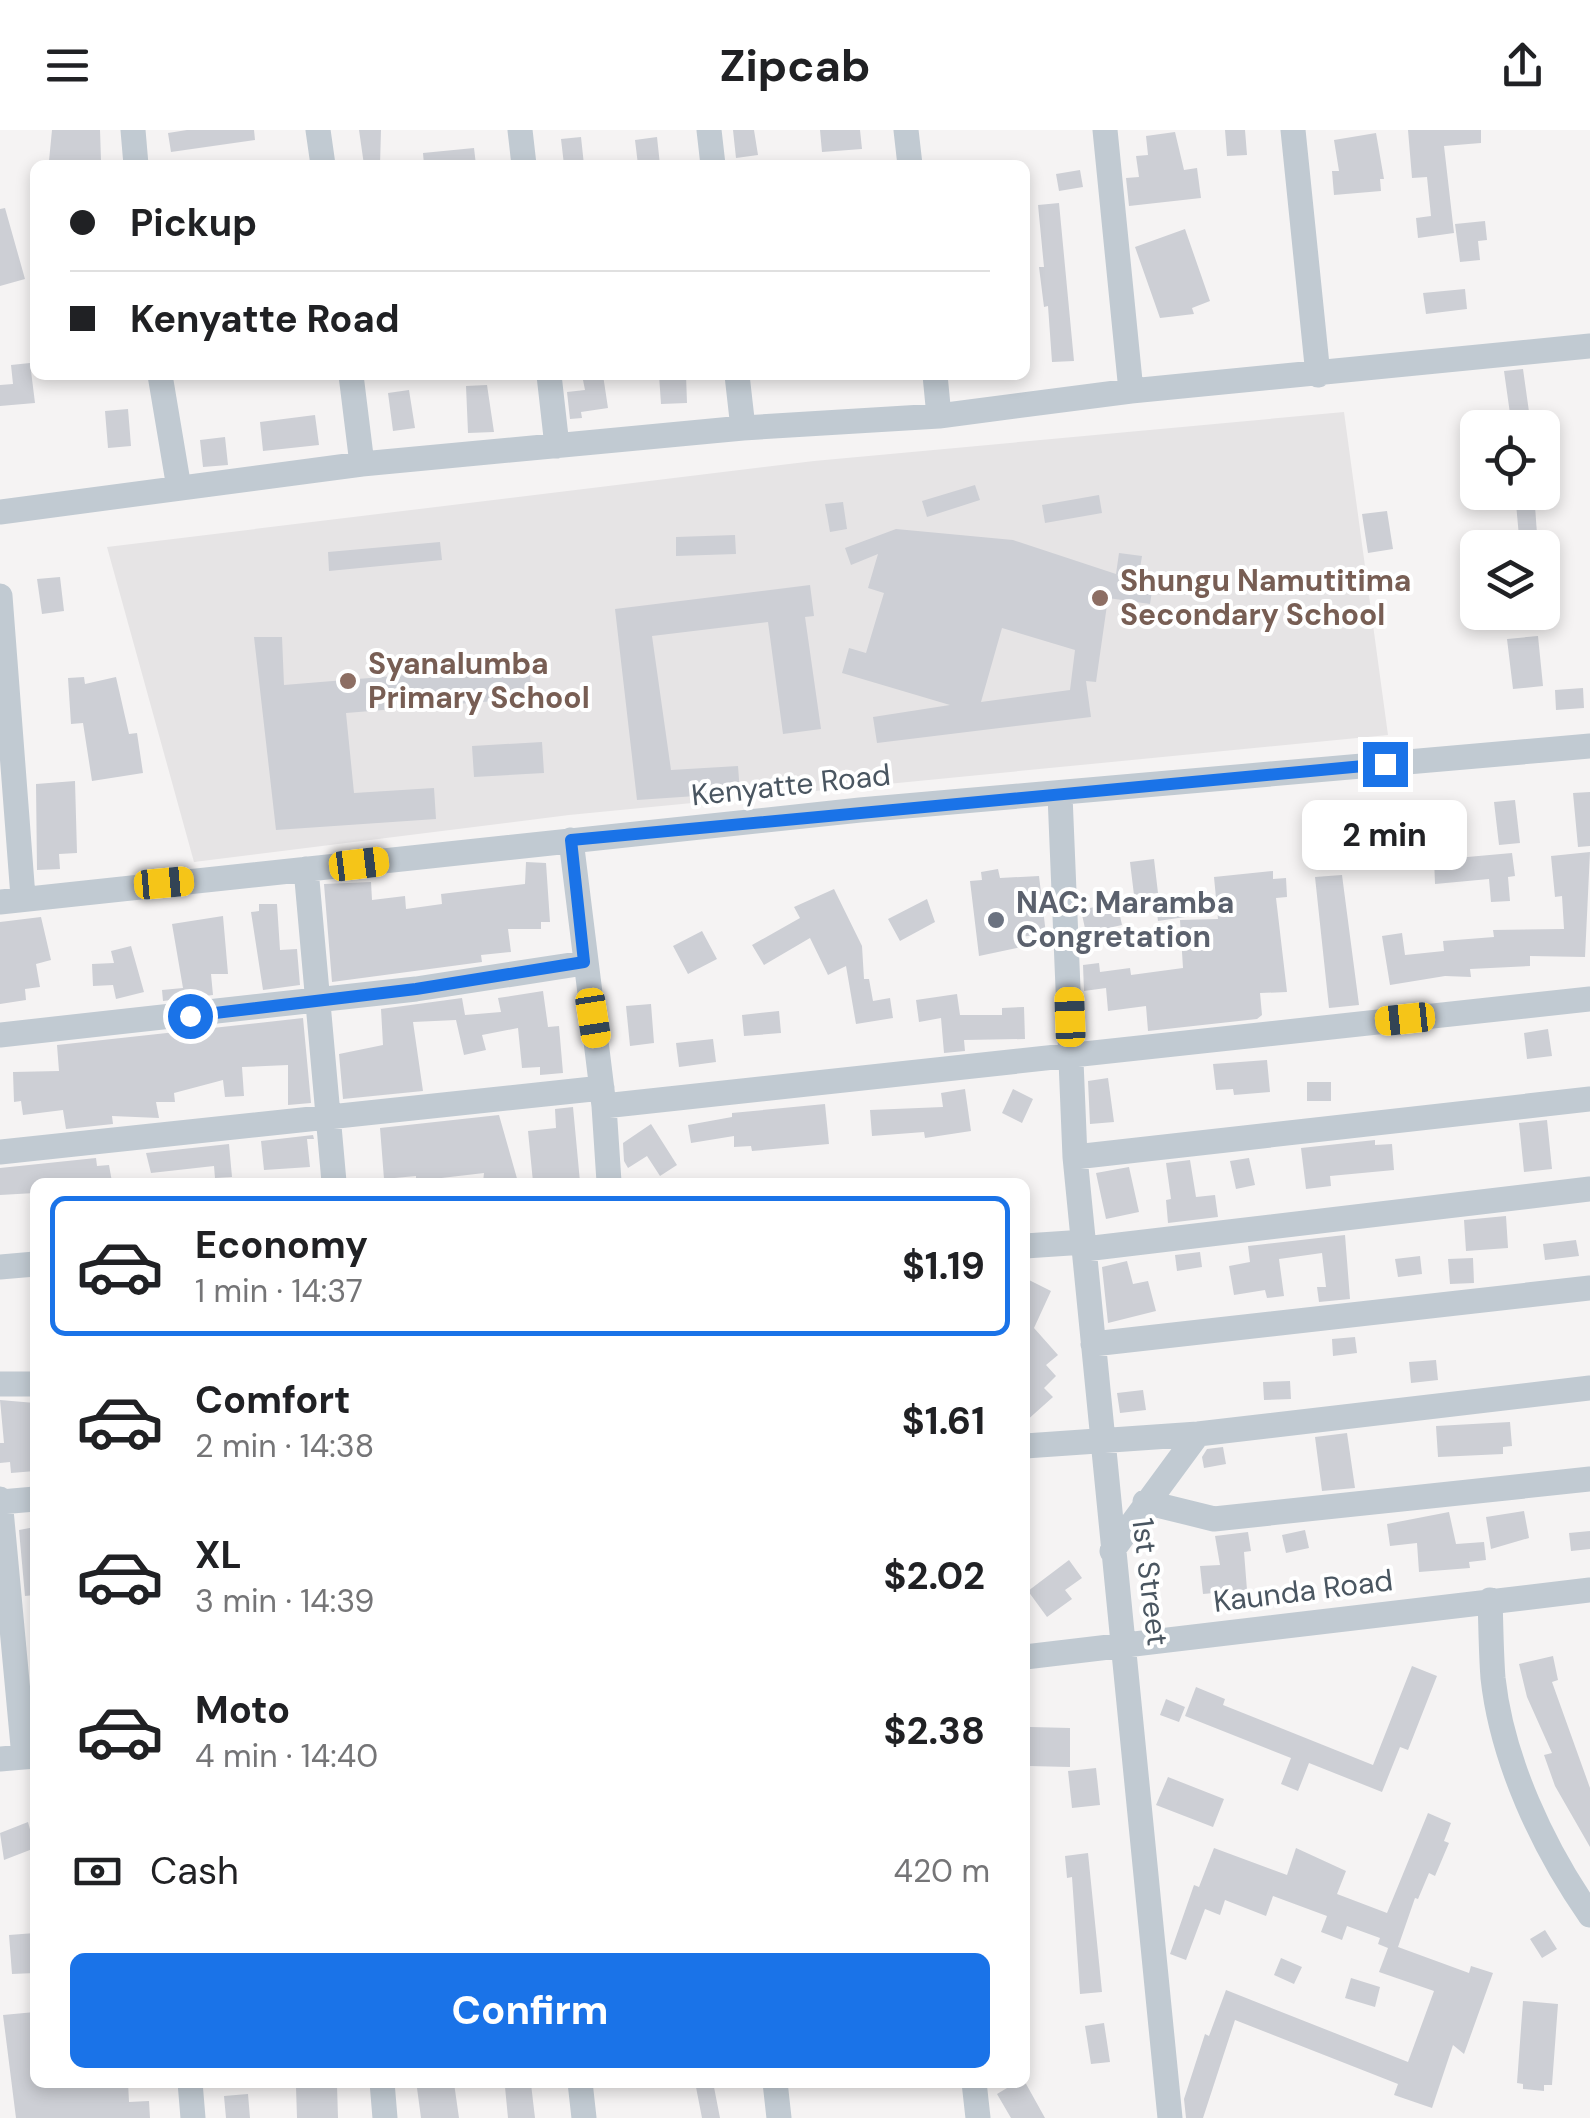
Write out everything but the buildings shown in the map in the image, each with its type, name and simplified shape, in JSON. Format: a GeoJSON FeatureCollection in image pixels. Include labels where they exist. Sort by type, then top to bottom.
{"type":"FeatureCollection","features":[{"type":"Feature","properties":{"kind":"street"},"geometry":{"type":"LineString","coordinates":[[133,130],[136,160]]}},
{"type":"Feature","properties":{"kind":"street"},"geometry":{"type":"LineString","coordinates":[[318,130],[322,160]]}},
{"type":"Feature","properties":{"kind":"street"},"geometry":{"type":"LineString","coordinates":[[520,130],[523,160]]}},
{"type":"Feature","properties":{"kind":"street"},"geometry":{"type":"LineString","coordinates":[[709,130],[712,160]]}},
{"type":"Feature","properties":{"kind":"street"},"geometry":{"type":"LineString","coordinates":[[906,130],[909,160]]}},
{"type":"Feature","properties":{"kind":"street"},"geometry":{"type":"LineString","coordinates":[[1104,130],[1132,390]]}},
{"type":"Feature","properties":{"kind":"street"},"geometry":{"type":"LineString","coordinates":[[1293,130],[1318,375]]}},
{"type":"Feature","properties":{"kind":"street"},"geometry":{"type":"LineString","coordinates":[[0,512],[362,464],[743,428],[939,416],[1132,390],[1590,346]]}},
{"type":"Feature","properties":{"kind":"street"},"geometry":{"type":"LineString","coordinates":[[161,380],[179,488]]}},
{"type":"Feature","properties":{"kind":"street"},"geometry":{"type":"LineString","coordinates":[[351,380],[362,464]]}},
{"type":"Feature","properties":{"kind":"street"},"geometry":{"type":"LineString","coordinates":[[550,380],[557,446]]}},
{"type":"Feature","properties":{"kind":"street"},"geometry":{"type":"LineString","coordinates":[[738,380],[743,428]]}},
{"type":"Feature","properties":{"kind":"street"},"geometry":{"type":"LineString","coordinates":[[935,380],[939,416]]}},
{"type":"Feature","properties":{"kind":"street"},"geometry":{"type":"LineString","coordinates":[[0,596],[11,900]]}},
{"type":"Feature","properties":{"kind":"street","name":"Kenyatte Road"},"geometry":{"type":"LineString","coordinates":[[11,900],[571,840],[1590,746]]}},
{"type":"Feature","properties":{"kind":"street","name":"1st Street"},"geometry":{"type":"LineString","coordinates":[[1060,795],[1075,1157],[1112,1551],[1127,1646],[1152,1970],[1170,2118]]}},
{"type":"Feature","properties":{"kind":"street"},"geometry":{"type":"LineString","coordinates":[[571,840],[603,1097],[608,1178]]}},
{"type":"Feature","properties":{"kind":"street"},"geometry":{"type":"LineString","coordinates":[[306,870],[334,1178]]}},
{"type":"Feature","properties":{"kind":"street"},"geometry":{"type":"LineString","coordinates":[[0,1036],[316,1001],[584,962]]}},
{"type":"Feature","properties":{"kind":"street"},"geometry":{"type":"LineString","coordinates":[[0,1152],[328,1115],[603,1097],[1590,1000]]}},
{"type":"Feature","properties":{"kind":"street"},"geometry":{"type":"LineString","coordinates":[[1075,1157],[1590,1099]]}},
{"type":"Feature","properties":{"kind":"street"},"geometry":{"type":"LineString","coordinates":[[1030,1246],[1085,1245],[1590,1189]]}},
{"type":"Feature","properties":{"kind":"street"},"geometry":{"type":"LineString","coordinates":[[0,1267],[30,1264]]}},
{"type":"Feature","properties":{"kind":"street"},"geometry":{"type":"LineString","coordinates":[[1093,1344],[1590,1288]]}},
{"type":"Feature","properties":{"kind":"street"},"geometry":{"type":"LineString","coordinates":[[0,1384],[30,1384]]}},
{"type":"Feature","properties":{"kind":"street"},"geometry":{"type":"LineString","coordinates":[[1030,1446],[1198,1434],[1590,1388]]}},
{"type":"Feature","properties":{"kind":"street"},"geometry":{"type":"LineString","coordinates":[[1112,1551],[1198,1434]]}},
{"type":"Feature","properties":{"kind":"street"},"geometry":{"type":"LineString","coordinates":[[1146,1502],[1214,1519],[1590,1480]]}},
{"type":"Feature","properties":{"kind":"street"},"geometry":{"type":"LineString","coordinates":[[20,1757],[6,1623],[0,1501],[30,1499]]}},
{"type":"Feature","properties":{"kind":"street","name":"Kaunda Road"},"geometry":{"type":"LineString","coordinates":[[1030,1656],[1590,1590]]}},
{"type":"Feature","properties":{"kind":"street"},"geometry":{"type":"LineString","coordinates":[[1490,1600],[1494,1679],[1504,1731],[1550,1846],[1590,1916]]}},
{"type":"Feature","properties":{"kind":"street"},"geometry":{"type":"LineString","coordinates":[[190,2088],[193,2118]]}},
{"type":"Feature","properties":{"kind":"street"},"geometry":{"type":"LineString","coordinates":[[382,2088],[385,2118]]}},
{"type":"Feature","properties":{"kind":"street"},"geometry":{"type":"LineString","coordinates":[[581,2088],[584,2118]]}},
{"type":"Feature","properties":{"kind":"street"},"geometry":{"type":"LineString","coordinates":[[776,2088],[778,2118]]}},
{"type":"Feature","properties":{"kind":"street"},"geometry":{"type":"LineString","coordinates":[[975,2088],[978,2118]]}},
{"type":"Feature","properties":{"kind":"shaded area"},"geometry":{"type":"Polygon","coordinates":[[[1344,412],[1388,735],[569,815],[194,862],[107,547],[814,461],[1344,412]]]}},
{"type":"Feature","properties":{"kind":"place","name":"Shungu Namutitima Secondary School"},"geometry":{"type":"Point","coordinates":[1100,598]}},
{"type":"Feature","properties":{"kind":"place","name":"Syanalumba Primary School"},"geometry":{"type":"Point","coordinates":[348,681]}},
{"type":"Feature","properties":{"kind":"place","name":"NAC: Maramba Congretation"},"geometry":{"type":"Point","coordinates":[996,920]}},
{"type":"Feature","properties":{"kind":"route"},"geometry":{"type":"LineString","coordinates":[[190,1016],[416,989],[584,962],[571,840],[860,810],[1385,764]]}}]}
